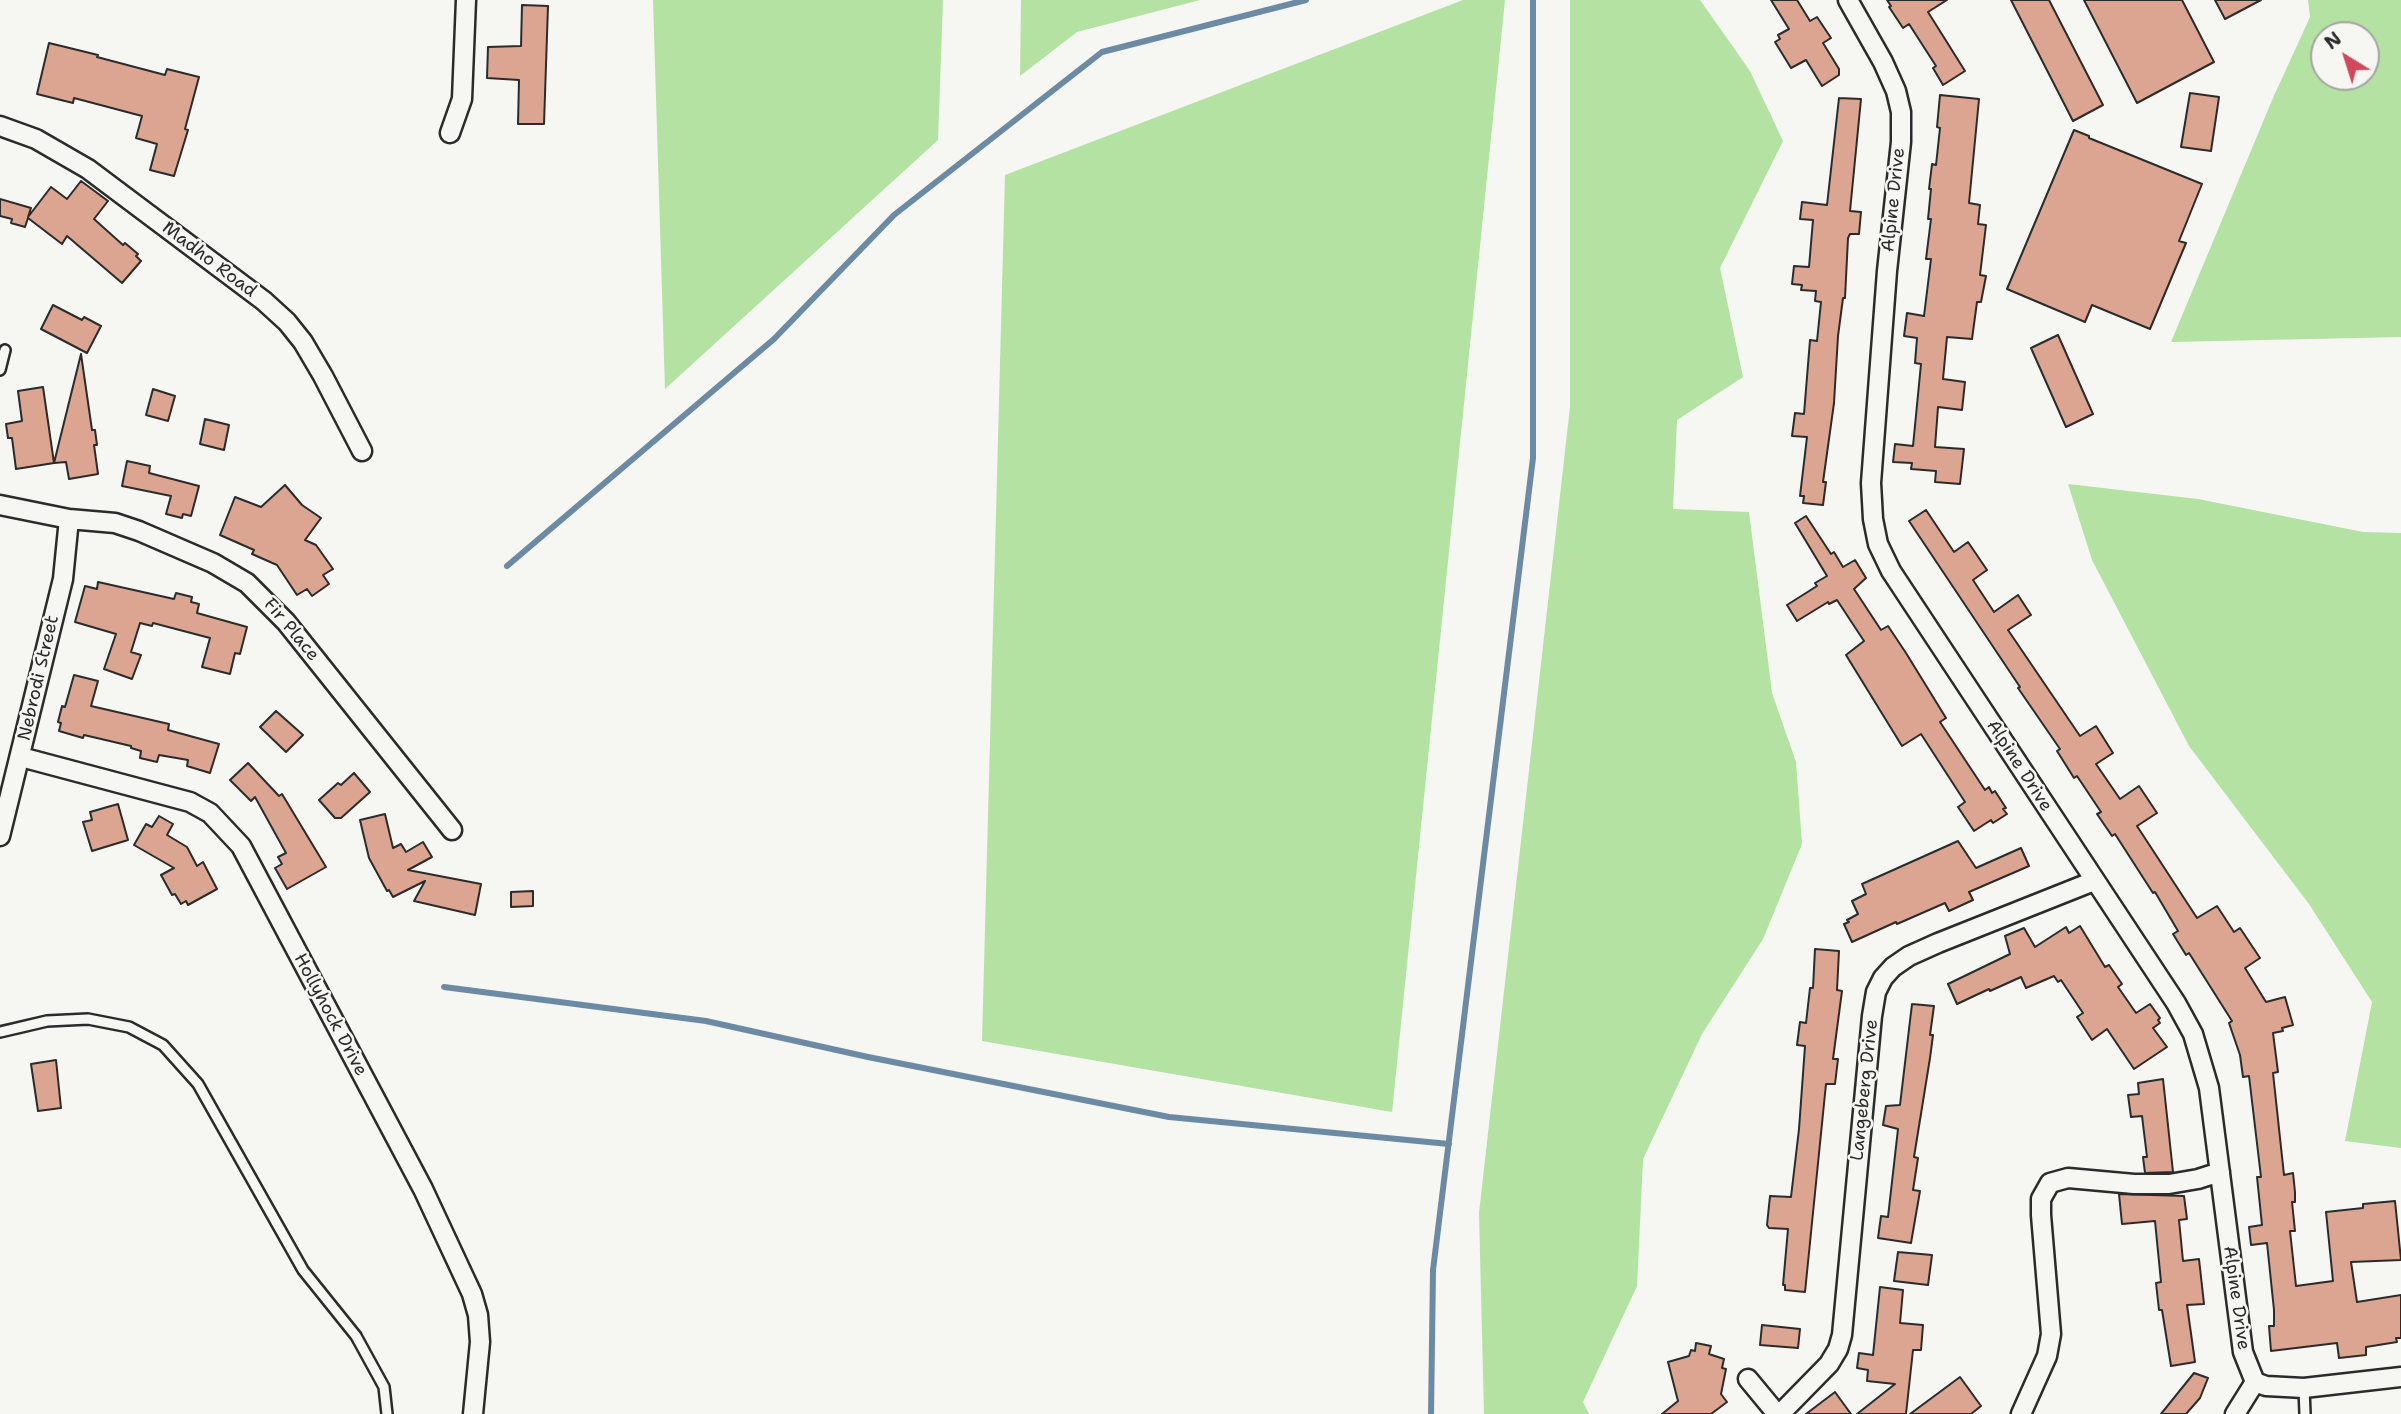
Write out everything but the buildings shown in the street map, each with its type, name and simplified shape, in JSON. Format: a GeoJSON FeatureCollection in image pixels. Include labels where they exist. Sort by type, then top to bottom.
{"type":"FeatureCollection","features":[{"type":"Feature","properties":{"kind":"street"},"geometry":{"type":"LineString","coordinates":[[450,133],[462,99],[466,0]]}},
{"type":"Feature","properties":{"kind":"street","name":"Alpine Drive"},"geometry":{"type":"LineString","coordinates":[[1848,0],[1884,62],[1901,112],[1901,142],[1887,271],[1871,483],[1872,519],[1878,544],[1891,571],[2176,1003],[2193,1034],[2209,1088],[2242,1352],[2256,1382]]}},
{"type":"Feature","properties":{"kind":"street","name":"Madho Road"},"geometry":{"type":"LineString","coordinates":[[0,126],[36,139],[88,169],[264,301],[287,322],[303,342],[362,450]]}},
{"type":"Feature","properties":{"kind":"street","name":"Fir Place"},"geometry":{"type":"LineString","coordinates":[[0,505],[69,519],[115,523],[213,564],[247,583],[286,622],[452,830]]}},
{"type":"Feature","properties":{"kind":"street","name":"Nebrodi Street"},"geometry":{"type":"LineString","coordinates":[[0,836],[63,579],[69,519]]}},
{"type":"Feature","properties":{"kind":"street","name":"Hollyhock Drive"},"geometry":{"type":"LineString","coordinates":[[21,757],[190,802],[210,813],[240,846],[423,1189],[472,1294],[478,1315],[480,1342],[473,1414]]}},
{"type":"Feature","properties":{"kind":"street","name":"Langeberg Drive"},"geometry":{"type":"LineString","coordinates":[[1748,1379],[1779,1414],[1829,1364],[1838,1349],[1842,1335],[1872,1016],[1876,992],[1883,978],[1909,956],[2094,881]]}},
{"type":"Feature","properties":{"kind":"street"},"geometry":{"type":"LineString","coordinates":[[2021,1414],[2047,1356],[2051,1334],[2041,1215],[2041,1199],[2050,1183],[2068,1178],[2169,1184],[2220,1172]]}},
{"type":"Feature","properties":{"kind":"street"},"geometry":{"type":"LineString","coordinates":[[2235,1414],[2256,1382],[2266,1386],[2304,1388],[2401,1377]]}},
{"type":"Feature","properties":{"kind":"lane"},"geometry":{"type":"LineString","coordinates":[[0,370],[5,350]]}},
{"type":"Feature","properties":{"kind":"lane"},"geometry":{"type":"LineString","coordinates":[[0,1032],[47,1021],[88,1019],[129,1027],[163,1045],[198,1084],[303,1270],[356,1336],[384,1387],[387,1414]]}},
{"type":"Feature","properties":{"kind":"lane"},"geometry":{"type":"LineString","coordinates":[[2304,1388],[2305,1414]]}},
{"type":"Feature","properties":{"kind":"green space"},"geometry":{"type":"Polygon","coordinates":[[[653,0],[943,0],[938,140],[665,389],[653,0]]]}},
{"type":"Feature","properties":{"kind":"green space"},"geometry":{"type":"Polygon","coordinates":[[[1021,0],[1200,0],[1077,32],[1020,76],[1021,0]]]}},
{"type":"Feature","properties":{"kind":"green space"},"geometry":{"type":"Polygon","coordinates":[[[1463,0],[1505,0],[1392,1112],[982,1041],[1005,175],[1463,0]]]}},
{"type":"Feature","properties":{"kind":"green space"},"geometry":{"type":"Polygon","coordinates":[[[1570,0],[1700,0],[1750,71],[1783,141],[1720,268],[1743,377],[1677,420],[1673,509],[1749,512],[1772,693],[1796,762],[1802,844],[1763,939],[1702,1034],[1643,1159],[1637,1286],[1583,1402],[1589,1414],[1484,1414],[1479,1213],[1570,407],[1570,0]]]}},
{"type":"Feature","properties":{"kind":"green space"},"geometry":{"type":"Polygon","coordinates":[[[2308,0],[2401,0],[2401,337],[2171,342],[2273,98],[2310,17],[2308,0]]]}},
{"type":"Feature","properties":{"kind":"green space"},"geometry":{"type":"Polygon","coordinates":[[[2068,484],[2198,499],[2363,532],[2401,533],[2401,1148],[2345,1141],[2372,1002],[2309,904],[2189,746],[2092,560],[2068,484]]]}},
{"type":"Feature","properties":{"kind":"waterway"},"geometry":{"type":"LineString","coordinates":[[507,566],[774,339],[894,215],[1102,52],[1306,0]]}},
{"type":"Feature","properties":{"kind":"waterway"},"geometry":{"type":"LineString","coordinates":[[1431,1414],[1433,1270],[1533,458],[1533,0]]}},
{"type":"Feature","properties":{"kind":"waterway"},"geometry":{"type":"LineString","coordinates":[[444,987],[706,1021],[868,1057],[1169,1117],[1449,1144]]}}]}
